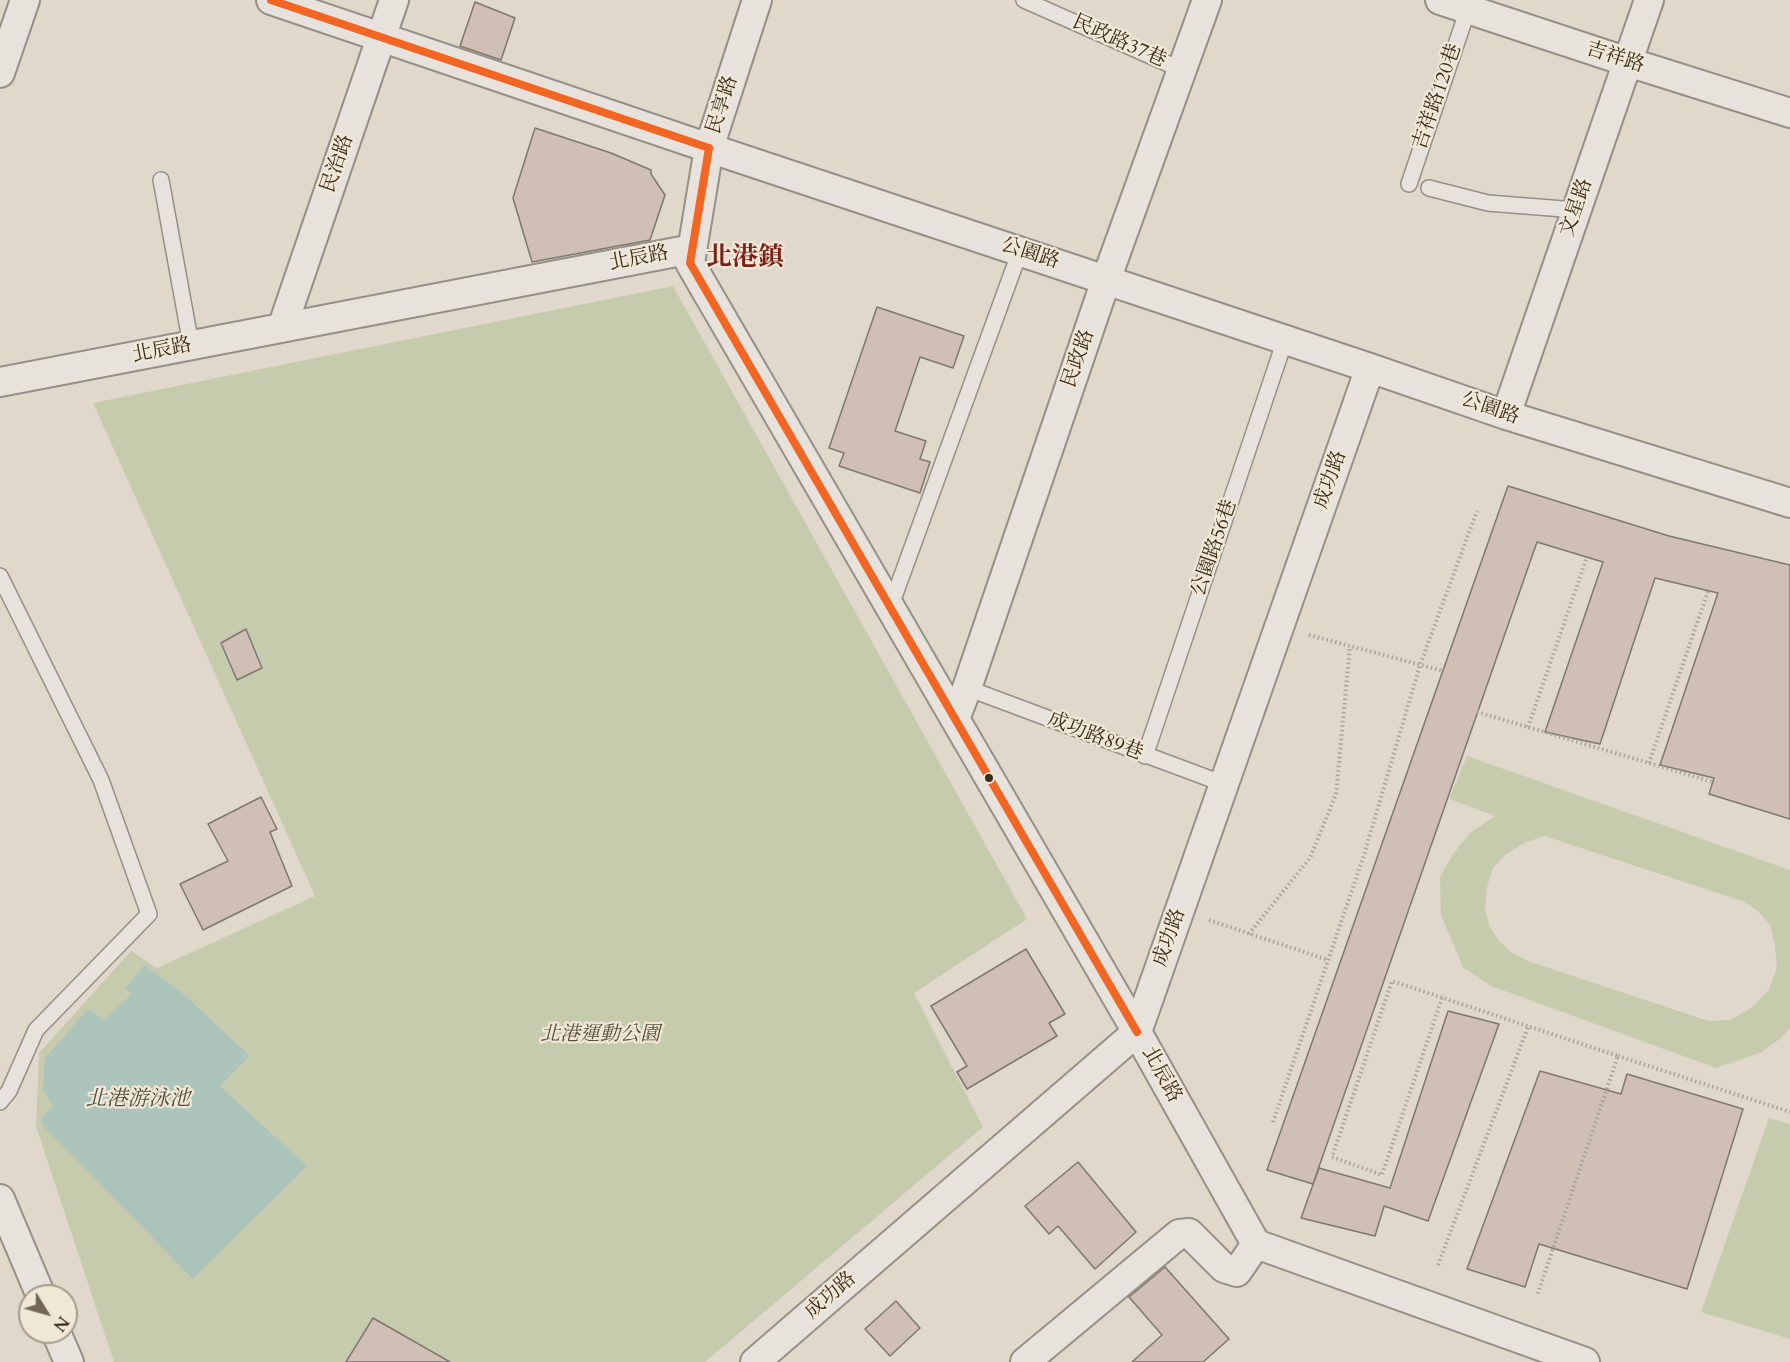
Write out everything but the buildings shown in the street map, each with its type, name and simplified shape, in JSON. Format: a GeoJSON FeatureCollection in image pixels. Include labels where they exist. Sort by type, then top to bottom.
{"type":"FeatureCollection","features":[{"type":"Feature","properties":{"kind":"street"},"geometry":{"type":"LineString","coordinates":[[0,73],[25,0]]}},
{"type":"Feature","properties":{"kind":"street","name":"公園路"},"geometry":{"type":"LineString","coordinates":[[271,0],[1506,415],[1790,503]]}},
{"type":"Feature","properties":{"kind":"street","name":"民治路"},"geometry":{"type":"LineString","coordinates":[[282,328],[394,0]]}},
{"type":"Feature","properties":{"kind":"street","name":"民享路"},"geometry":{"type":"LineString","coordinates":[[692,249],[709,148],[757,0]]}},
{"type":"Feature","properties":{"kind":"street","name":"民政路"},"geometry":{"type":"LineString","coordinates":[[955,719],[968,688],[1106,280],[1207,0]]}},
{"type":"Feature","properties":{"kind":"street","name":"吉祥路"},"geometry":{"type":"LineString","coordinates":[[1440,0],[1790,113]]}},
{"type":"Feature","properties":{"kind":"street","name":"文星路"},"geometry":{"type":"LineString","coordinates":[[1506,415],[1648,0]]}},
{"type":"Feature","properties":{"kind":"street","name":"北辰路"},"geometry":{"type":"LineString","coordinates":[[0,382],[692,249],[690,263],[1137,1032],[1256,1244]]}},
{"type":"Feature","properties":{"kind":"street","name":"成功路"},"geometry":{"type":"LineString","coordinates":[[755,1362],[1137,1032],[1370,368]]}},
{"type":"Feature","properties":{"kind":"street"},"geometry":{"type":"LineString","coordinates":[[0,1199],[36,1284]]}},
{"type":"Feature","properties":{"kind":"street"},"geometry":{"type":"LineString","coordinates":[[1026,1362],[1179,1234],[1189,1233],[1224,1268],[1237,1272],[1256,1244],[1585,1362]]}},
{"type":"Feature","properties":{"kind":"street"},"geometry":{"type":"LineString","coordinates":[[61,1344],[69,1362]]}},
{"type":"Feature","properties":{"kind":"lane","name":"民政路37巷"},"geometry":{"type":"LineString","coordinates":[[1024,0],[1182,70]]}},
{"type":"Feature","properties":{"kind":"lane","name":"吉祥路120巷"},"geometry":{"type":"LineString","coordinates":[[1409,184],[1468,9]]}},
{"type":"Feature","properties":{"kind":"lane"},"geometry":{"type":"LineString","coordinates":[[161,180],[190,345]]}},
{"type":"Feature","properties":{"kind":"lane"},"geometry":{"type":"LineString","coordinates":[[1429,188],[1488,203],[1576,210]]}},
{"type":"Feature","properties":{"kind":"lane"},"geometry":{"type":"LineString","coordinates":[[890,608],[1020,251]]}},
{"type":"Feature","properties":{"kind":"lane","name":"公園路56巷"},"geometry":{"type":"LineString","coordinates":[[1145,756],[1285,340]]}},
{"type":"Feature","properties":{"kind":"lane"},"geometry":{"type":"LineString","coordinates":[[0,576],[100,780],[149,914],[36,1030],[9,1091],[0,1102]]}},
{"type":"Feature","properties":{"kind":"lane","name":"成功路89巷"},"geometry":{"type":"LineString","coordinates":[[968,688],[1224,784]]}},
{"type":"Feature","properties":{"kind":"path"},"geometry":{"type":"LineString","coordinates":[[1272,1122],[1364,855],[1420,665],[1478,511]]}},
{"type":"Feature","properties":{"kind":"path"},"geometry":{"type":"LineString","coordinates":[[1528,727],[1587,557]]}},
{"type":"Feature","properties":{"kind":"path"},"geometry":{"type":"LineString","coordinates":[[1649,763],[1708,591]]}},
{"type":"Feature","properties":{"kind":"path"},"geometry":{"type":"LineString","coordinates":[[1309,635],[1443,671]]}},
{"type":"Feature","properties":{"kind":"path"},"geometry":{"type":"LineString","coordinates":[[1249,934],[1310,858],[1336,794],[1350,646]]}},
{"type":"Feature","properties":{"kind":"path"},"geometry":{"type":"LineString","coordinates":[[1477,712],[1713,782]]}},
{"type":"Feature","properties":{"kind":"path"},"geometry":{"type":"LineString","coordinates":[[1209,920],[1328,960]]}},
{"type":"Feature","properties":{"kind":"path"},"geometry":{"type":"LineString","coordinates":[[1442,998],[1382,1176],[1332,1157],[1392,981],[1790,1112]]}},
{"type":"Feature","properties":{"kind":"path"},"geometry":{"type":"LineString","coordinates":[[1438,1265],[1528,1027]]}},
{"type":"Feature","properties":{"kind":"path"},"geometry":{"type":"LineString","coordinates":[[1537,1296],[1618,1056]]}},
{"type":"Feature","properties":{"kind":"green space","name":"北港運動公園"},"geometry":{"type":"Polygon","coordinates":[[[673,286],[1027,919],[914,993],[983,1127],[705,1362],[114,1362],[36,1126],[39,1053],[131,951],[157,968],[315,896],[93,403],[673,286]]]}},
{"type":"Feature","properties":{"kind":"green space"},"geometry":{"type":"Polygon","coordinates":[[[1467,756],[1790,870],[1790,1028],[1762,1052],[1716,1068],[1491,986],[1463,967],[1441,915],[1440,877],[1453,854],[1470,833],[1495,816],[1449,799],[1467,756]],[[1545,836],[1524,843],[1504,856],[1493,868],[1487,887],[1485,908],[1489,925],[1499,941],[1512,953],[1531,962],[1709,1021],[1731,1020],[1754,1006],[1769,989],[1777,968],[1770,925],[1758,911],[1745,902],[1545,836]]]}},
{"type":"Feature","properties":{"kind":"green space"},"geometry":{"type":"Polygon","coordinates":[[[1769,1118],[1790,1124],[1790,1339],[1701,1312],[1769,1118]]]}},
{"type":"Feature","properties":{"kind":"water","name":"北港游泳池"},"geometry":{"type":"Polygon","coordinates":[[[144,965],[180,991],[250,1056],[220,1086],[307,1166],[193,1279],[41,1124],[43,1116],[53,1106],[43,1091],[45,1058],[88,1009],[104,1020],[132,994],[125,989],[144,965]]]}},
{"type":"Feature","properties":{"kind":"transit line"},"geometry":{"type":"LineString","coordinates":[[271,0],[709,148]]}},
{"type":"Feature","properties":{"kind":"transit line"},"geometry":{"type":"LineString","coordinates":[[709,148],[690,263],[1137,1032]]}},
{"type":"Feature","properties":{"kind":"district","name":"北港鎮"},"geometry":{"type":"Point","coordinates":[745,259]}}]}
